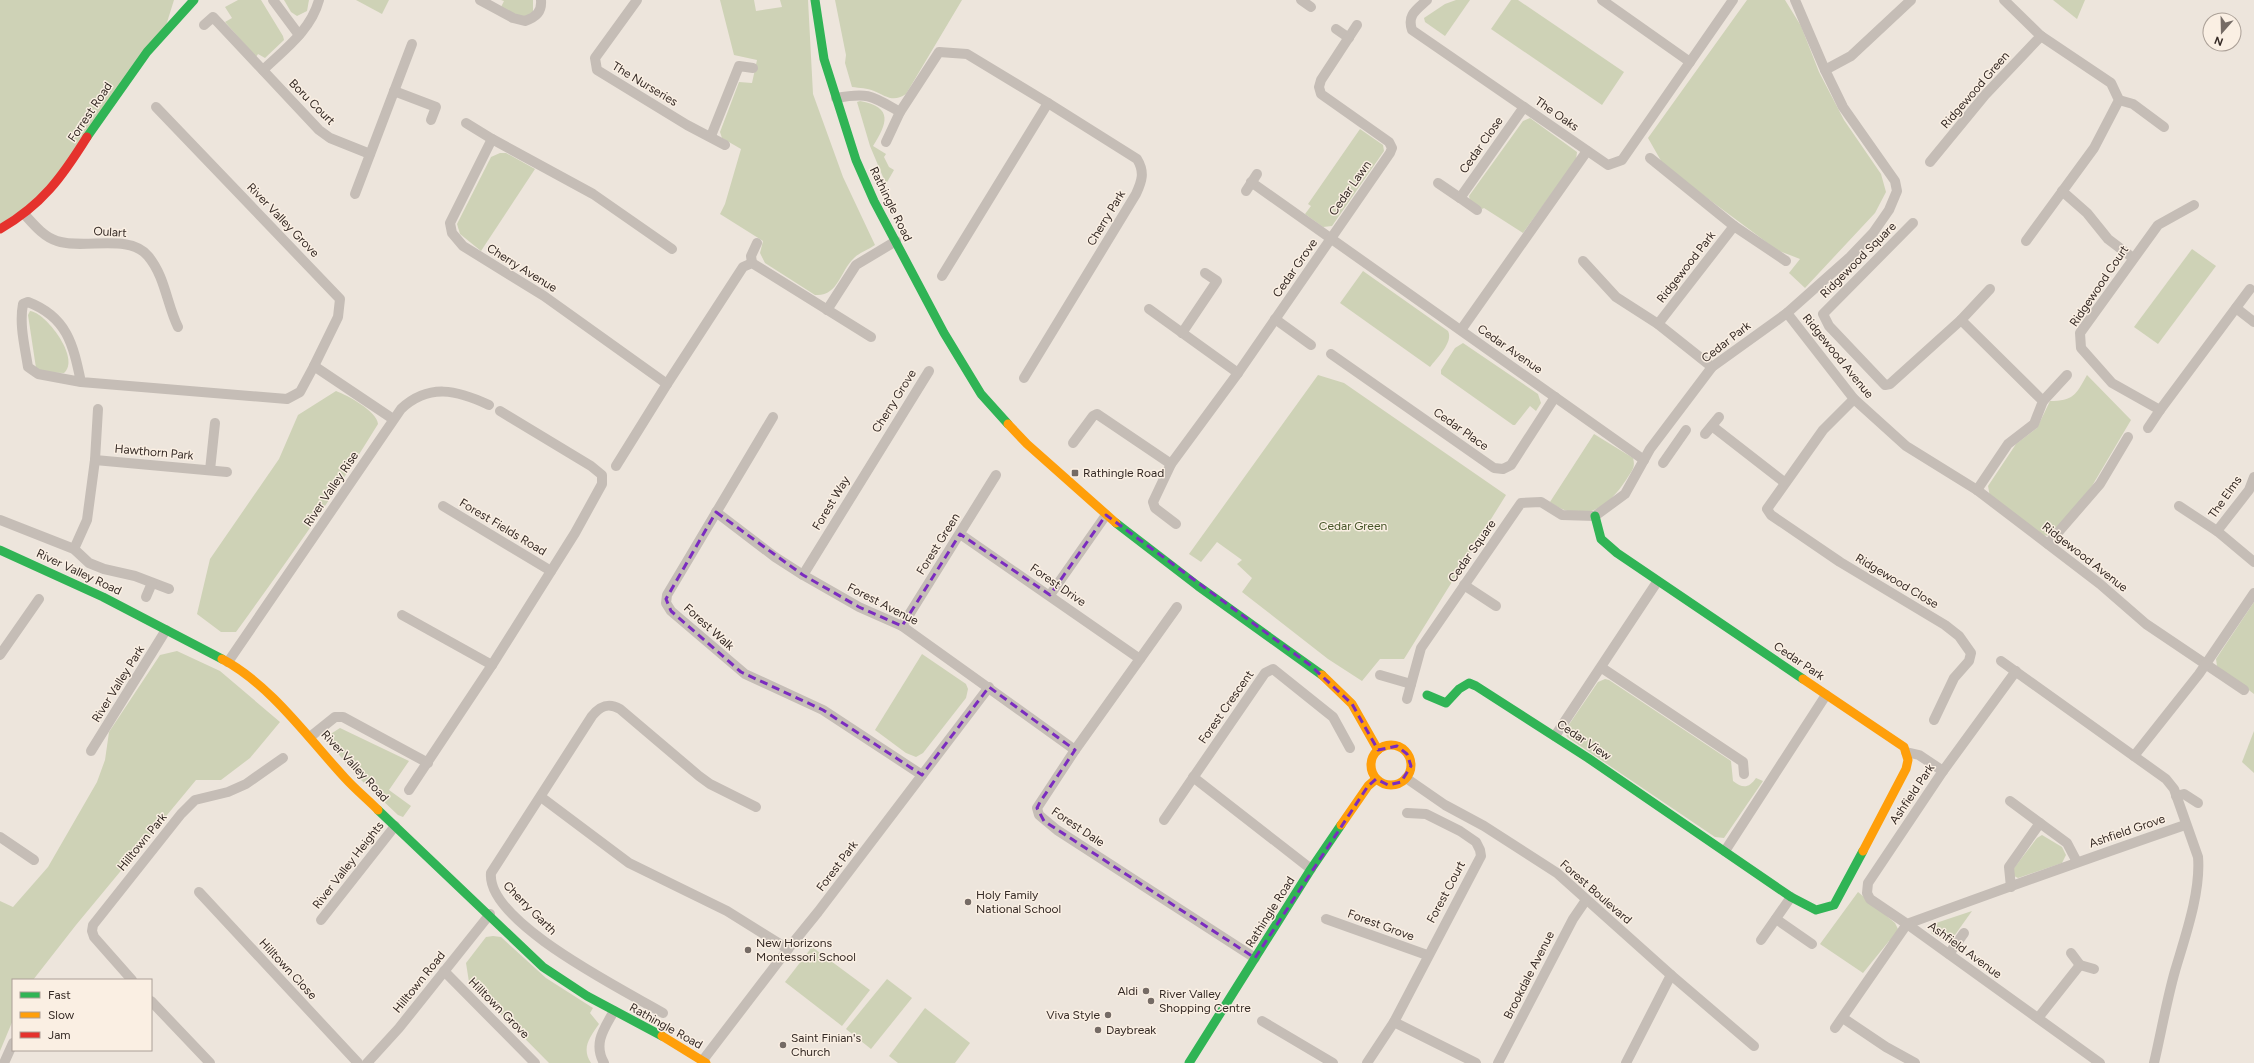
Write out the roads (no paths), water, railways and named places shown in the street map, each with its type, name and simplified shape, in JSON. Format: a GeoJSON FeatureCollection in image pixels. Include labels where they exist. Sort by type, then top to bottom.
{"type":"FeatureCollection","features":[{"type":"Feature","properties":{"kind":"street","name":"Forrest Road"},"geometry":{"type":"LineString","coordinates":[[0,229],[25,215],[40,202],[60,177],[131,74],[175,17],[194,0]]}},
{"type":"Feature","properties":{"kind":"street"},"geometry":{"type":"LineString","coordinates":[[273,0],[300,35]]}},
{"type":"Feature","properties":{"kind":"street"},"geometry":{"type":"LineString","coordinates":[[264,70],[300,35],[315,14],[319,0]]}},
{"type":"Feature","properties":{"kind":"street"},"geometry":{"type":"LineString","coordinates":[[480,0],[513,18],[525,21],[538,14],[541,8],[541,0]]}},
{"type":"Feature","properties":{"kind":"street","name":"The Nurseries"},"geometry":{"type":"LineString","coordinates":[[637,0],[595,58],[597,70],[687,125],[711,136],[725,145]]}},
{"type":"Feature","properties":{"kind":"street","name":"Rathingle Road"},"geometry":{"type":"LineString","coordinates":[[815,0],[824,59],[856,160],[874,201],[948,339],[981,394],[1027,444],[1106,515],[1198,586],[1310,665],[1337,688],[1352,704],[1378,750]]}},
{"type":"Feature","properties":{"kind":"street"},"geometry":{"type":"LineString","coordinates":[[1301,0],[1311,6]]}},
{"type":"Feature","properties":{"kind":"street","name":"The Oaks"},"geometry":{"type":"LineString","coordinates":[[1427,0],[1411,14],[1410,22],[1412,30],[1608,165],[1622,160],[1733,0]]}},
{"type":"Feature","properties":{"kind":"street"},"geometry":{"type":"LineString","coordinates":[[1602,0],[1690,62]]}},
{"type":"Feature","properties":{"kind":"street","name":"Ridgewood Avenue"},"geometry":{"type":"LineString","coordinates":[[1795,0],[1843,108],[1895,181],[1897,191],[1889,210],[1873,233],[1850,257],[1787,312],[1854,399],[1906,446],[1977,490],[2100,584],[2146,624],[2244,690]]}},
{"type":"Feature","properties":{"kind":"street"},"geometry":{"type":"LineString","coordinates":[[1825,70],[1851,56],[1911,0]]}},
{"type":"Feature","properties":{"kind":"street"},"geometry":{"type":"LineString","coordinates":[[2004,0],[2041,36],[2111,83],[2119,100],[2133,104],[2164,127]]}},
{"type":"Feature","properties":{"kind":"street","name":"Boru Court"},"geometry":{"type":"LineString","coordinates":[[204,25],[213,17],[319,130],[330,138],[370,154]]}},
{"type":"Feature","properties":{"kind":"street","name":"Cedar Lawn"},"geometry":{"type":"LineString","coordinates":[[1331,238],[1392,148],[1389,142],[1321,94],[1319,87],[1321,80],[1357,25]]}},
{"type":"Feature","properties":{"kind":"street"},"geometry":{"type":"LineString","coordinates":[[1336,28],[1349,38]]}},
{"type":"Feature","properties":{"kind":"street","name":"Ridgewood Green"},"geometry":{"type":"LineString","coordinates":[[1930,162],[1985,95],[2041,36]]}},
{"type":"Feature","properties":{"kind":"street"},"geometry":{"type":"LineString","coordinates":[[355,194],[412,44]]}},
{"type":"Feature","properties":{"kind":"street","name":"Cherry Park"},"geometry":{"type":"LineString","coordinates":[[886,142],[900,112],[939,52],[967,54],[1137,159],[1141,166],[1143,179],[1136,194],[1024,378]]}},
{"type":"Feature","properties":{"kind":"street"},"geometry":{"type":"LineString","coordinates":[[711,136],[739,66],[753,68]]}},
{"type":"Feature","properties":{"kind":"street"},"geometry":{"type":"LineString","coordinates":[[394,91],[436,107],[431,120]]}},
{"type":"Feature","properties":{"kind":"street"},"geometry":{"type":"LineString","coordinates":[[836,98],[858,94],[866,95],[900,112]]}},
{"type":"Feature","properties":{"kind":"street"},"geometry":{"type":"LineString","coordinates":[[2026,241],[2094,148],[2119,100]]}},
{"type":"Feature","properties":{"kind":"street"},"geometry":{"type":"LineString","coordinates":[[942,276],[1048,103]]}},
{"type":"Feature","properties":{"kind":"street","name":"River Valley Grove"},"geometry":{"type":"LineString","coordinates":[[81,382],[75,353],[65,330],[50,313],[42,308],[28,302],[23,304],[21,313],[28,367],[38,374],[81,382],[287,399],[300,392],[338,317],[340,299],[156,107]]}},
{"type":"Feature","properties":{"kind":"street","name":"Cedar Close"},"geometry":{"type":"LineString","coordinates":[[1460,198],[1524,107]]}},
{"type":"Feature","properties":{"kind":"street"},"geometry":{"type":"LineString","coordinates":[[466,123],[492,139],[593,194],[672,249]]}},
{"type":"Feature","properties":{"kind":"street","name":"Cherry Avenue"},"geometry":{"type":"LineString","coordinates":[[492,139],[451,219],[450,229],[457,240],[484,261],[544,296],[667,384]]}},
{"type":"Feature","properties":{"kind":"street","name":"Cedar Avenue"},"geometry":{"type":"LineString","coordinates":[[1587,151],[1461,330],[1644,460]]}},
{"type":"Feature","properties":{"kind":"street"},"geometry":{"type":"LineString","coordinates":[[1650,158],[1734,226],[1786,261]]}},
{"type":"Feature","properties":{"kind":"street","name":"Cedar Grove"},"geometry":{"type":"LineString","coordinates":[[1176,524],[1155,508],[1153,502],[1171,464],[1238,373],[1331,238],[1251,183]]}},
{"type":"Feature","properties":{"kind":"street"},"geometry":{"type":"LineString","coordinates":[[1438,183],[1477,210]]}},
{"type":"Feature","properties":{"kind":"street"},"geometry":{"type":"LineString","coordinates":[[2062,191],[2087,213],[2108,239],[2134,258]]}},
{"type":"Feature","properties":{"kind":"street","name":"Ridgewood Court"},"geometry":{"type":"LineString","coordinates":[[2160,410],[2112,384],[2081,348],[2080,333],[2158,225],[2194,205]]}},
{"type":"Feature","properties":{"kind":"street","name":"Oulart"},"geometry":{"type":"LineString","coordinates":[[25,215],[42,232],[57,241],[73,244],[133,246],[148,256],[158,272],[178,327]]}},
{"type":"Feature","properties":{"kind":"street","name":"Ridgewood Square"},"geometry":{"type":"LineString","coordinates":[[1913,223],[1823,314],[1829,326],[1885,384],[1890,384],[1961,320],[1990,289]]}},
{"type":"Feature","properties":{"kind":"street","name":"Ridgewood Park"},"geometry":{"type":"LineString","coordinates":[[1658,324],[1734,226]]}},
{"type":"Feature","properties":{"kind":"street"},"geometry":{"type":"LineString","coordinates":[[1331,238],[1461,330]]}},
{"type":"Feature","properties":{"kind":"street"},"geometry":{"type":"LineString","coordinates":[[827,310],[856,265],[896,242]]}},
{"type":"Feature","properties":{"kind":"street"},"geometry":{"type":"LineString","coordinates":[[758,243],[750,256],[752,263],[871,337]]}},
{"type":"Feature","properties":{"kind":"street"},"geometry":{"type":"LineString","coordinates":[[1583,261],[1616,297],[1658,324],[1712,367]]}},
{"type":"Feature","properties":{"kind":"street"},"geometry":{"type":"LineString","coordinates":[[616,466],[743,267],[752,263]]}},
{"type":"Feature","properties":{"kind":"street"},"geometry":{"type":"LineString","coordinates":[[1182,333],[1216,281],[1206,273]]}},
{"type":"Feature","properties":{"kind":"street"},"geometry":{"type":"LineString","coordinates":[[2148,428],[2250,289]]}},
{"type":"Feature","properties":{"kind":"street"},"geometry":{"type":"LineString","coordinates":[[2236,308],[2254,322]]}},
{"type":"Feature","properties":{"kind":"street"},"geometry":{"type":"LineString","coordinates":[[1149,309],[1238,373]]}},
{"type":"Feature","properties":{"kind":"street","name":"Cedar Park"},"geometry":{"type":"LineString","coordinates":[[1787,312],[1712,367],[1659,437],[1625,494],[1595,516],[1600,539],[1657,582],[1904,747],[1906,752]]}},
{"type":"Feature","properties":{"kind":"street"},"geometry":{"type":"LineString","coordinates":[[1275,319],[1311,345]]}},
{"type":"Feature","properties":{"kind":"street"},"geometry":{"type":"LineString","coordinates":[[1961,320],[2043,401]]}},
{"type":"Feature","properties":{"kind":"street","name":"Cedar Place"},"geometry":{"type":"LineString","coordinates":[[1331,354],[1494,468],[1503,469],[1511,465],[1555,397]]}},
{"type":"Feature","properties":{"kind":"street"},"geometry":{"type":"LineString","coordinates":[[314,366],[393,419]]}},
{"type":"Feature","properties":{"kind":"street","name":"Cherry Grove"},"geometry":{"type":"LineString","coordinates":[[882,444],[929,371]]}},
{"type":"Feature","properties":{"kind":"street"},"geometry":{"type":"LineString","coordinates":[[1977,490],[2008,444],[2034,424],[2043,401],[2067,375]]}},
{"type":"Feature","properties":{"kind":"street","name":"River Valley Rise"},"geometry":{"type":"LineString","coordinates":[[228,662],[302,556],[393,419],[408,402],[431,392],[454,392],[489,405]]}},
{"type":"Feature","properties":{"kind":"street","name":"Ridgewood Close"},"geometry":{"type":"LineString","coordinates":[[1854,399],[1823,430],[1794,472],[1784,482],[1767,509],[1771,515],[1840,562],[1945,625],[1959,636],[1971,653],[1969,661],[1954,678],[1934,720]]}},
{"type":"Feature","properties":{"kind":"street"},"geometry":{"type":"LineString","coordinates":[[74,549],[87,520],[95,460],[98,409]]}},
{"type":"Feature","properties":{"kind":"street","name":"Forest Fields Road"},"geometry":{"type":"LineString","coordinates":[[409,790],[492,666],[600,489],[602,475],[500,411]]}},
{"type":"Feature","properties":{"kind":"street"},"geometry":{"type":"LineString","coordinates":[[1073,443],[1093,416],[1097,414],[1171,464]]}},
{"type":"Feature","properties":{"kind":"street","name":"Forest Walk"},"geometry":{"type":"LineString","coordinates":[[773,417],[667,595],[666,603],[670,610],[745,674],[830,714],[922,775]]}},
{"type":"Feature","properties":{"kind":"street"},"geometry":{"type":"LineString","coordinates":[[1719,417],[1709,430],[1784,482]]}},
{"type":"Feature","properties":{"kind":"street","name":"Hawthorn Park"},"geometry":{"type":"LineString","coordinates":[[210,470],[215,423]]}},
{"type":"Feature","properties":{"kind":"street"},"geometry":{"type":"LineString","coordinates":[[1663,463],[1686,430]]}},
{"type":"Feature","properties":{"kind":"street"},"geometry":{"type":"LineString","coordinates":[[1659,437],[1674,447]]}},
{"type":"Feature","properties":{"kind":"street"},"geometry":{"type":"LineString","coordinates":[[2048,544],[2100,484],[2128,437]]}},
{"type":"Feature","properties":{"kind":"street","name":"Forest Way"},"geometry":{"type":"LineString","coordinates":[[803,575],[882,444]]}},
{"type":"Feature","properties":{"kind":"street","name":"Hawthorn Park"},"geometry":{"type":"LineString","coordinates":[[95,460],[227,472]]}},
{"type":"Feature","properties":{"kind":"street","name":"Forest Green"},"geometry":{"type":"LineString","coordinates":[[902,626],[996,475]]}},
{"type":"Feature","properties":{"kind":"street","name":"The Elms"},"geometry":{"type":"LineString","coordinates":[[2217,531],[2249,490],[2254,477]]}},
{"type":"Feature","properties":{"kind":"street","name":"Cedar Square"},"geometry":{"type":"LineString","coordinates":[[1407,699],[1422,648],[1521,503],[1541,502],[1562,515],[1595,516]]}},
{"type":"Feature","properties":{"kind":"street","name":"Forest Fields Road"},"geometry":{"type":"LineString","coordinates":[[443,506],[550,571]]}},
{"type":"Feature","properties":{"kind":"street","name":"The Elms"},"geometry":{"type":"LineString","coordinates":[[2179,506],[2217,531],[2254,562]]}},
{"type":"Feature","properties":{"kind":"street","name":"Forest Avenue"},"geometry":{"type":"LineString","coordinates":[[716,512],[775,558],[859,607],[902,626],[1075,750]]}},
{"type":"Feature","properties":{"kind":"street"},"geometry":{"type":"LineString","coordinates":[[1050,595],[1106,515]]}},
{"type":"Feature","properties":{"kind":"street"},"geometry":{"type":"LineString","coordinates":[[0,520],[74,549],[89,563],[104,570],[135,576],[169,589]]}},
{"type":"Feature","properties":{"kind":"street","name":"Forest Drive"},"geometry":{"type":"LineString","coordinates":[[960,534],[1140,658]]}},
{"type":"Feature","properties":{"kind":"street","name":"River Valley Road"},"geometry":{"type":"LineString","coordinates":[[0,550],[103,597],[228,662],[270,696],[310,737],[346,779],[490,914],[543,967],[561,980],[614,1011]]}},
{"type":"Feature","properties":{"kind":"street"},"geometry":{"type":"LineString","coordinates":[[1555,736],[1602,668],[1657,582]]}},
{"type":"Feature","properties":{"kind":"street"},"geometry":{"type":"LineString","coordinates":[[146,597],[152,583]]}},
{"type":"Feature","properties":{"kind":"street"},"geometry":{"type":"LineString","coordinates":[[1464,585],[1496,606]]}},
{"type":"Feature","properties":{"kind":"street"},"geometry":{"type":"LineString","coordinates":[[2134,756],[2169,714],[2254,593]]}},
{"type":"Feature","properties":{"kind":"street"},"geometry":{"type":"LineString","coordinates":[[0,655],[39,599]]}},
{"type":"Feature","properties":{"kind":"street","name":"Forest Dale"},"geometry":{"type":"LineString","coordinates":[[1177,607],[1075,750],[1037,808],[1039,815],[1057,830],[1255,958]]}},
{"type":"Feature","properties":{"kind":"street"},"geometry":{"type":"LineString","coordinates":[[402,615],[492,666]]}},
{"type":"Feature","properties":{"kind":"street","name":"River Valley Park"},"geometry":{"type":"LineString","coordinates":[[91,752],[166,630]]}},
{"type":"Feature","properties":{"kind":"street"},"geometry":{"type":"LineString","coordinates":[[2001,661],[2166,779],[2171,784],[2176,796],[2185,825],[2198,857],[2199,868],[2190,918],[2174,973],[2154,1063]]}},
{"type":"Feature","properties":{"kind":"street"},"geometry":{"type":"LineString","coordinates":[[1602,668],[1743,762],[1744,774]]}},
{"type":"Feature","properties":{"kind":"street","name":"Forest Crescent"},"geometry":{"type":"LineString","coordinates":[[1164,820],[1266,673],[1273,669],[1334,717],[1350,748]]}},
{"type":"Feature","properties":{"kind":"street","name":"Ashfield Park"},"geometry":{"type":"LineString","coordinates":[[1907,924],[1870,899],[1867,893],[1868,883],[1943,771],[2016,671]]}},
{"type":"Feature","properties":{"kind":"street"},"geometry":{"type":"LineString","coordinates":[[1380,676],[1411,684]]}},
{"type":"Feature","properties":{"kind":"street","name":"Cedar View"},"geometry":{"type":"LineString","coordinates":[[1427,695],[1446,704],[1458,689],[1469,683],[1555,736],[1791,897]]}},
{"type":"Feature","properties":{"kind":"street","name":"Forest Park"},"geometry":{"type":"LineString","coordinates":[[704,1061],[989,687]]}},
{"type":"Feature","properties":{"kind":"street"},"geometry":{"type":"LineString","coordinates":[[1725,852],[1826,695]]}},
{"type":"Feature","properties":{"kind":"street","name":"Cherry Garth"},"geometry":{"type":"LineString","coordinates":[[663,1013],[559,953],[539,939],[495,894],[490,882],[495,865],[541,797],[592,716],[601,707],[608,705],[620,709],[679,761],[710,784],[756,807]]}},
{"type":"Feature","properties":{"kind":"street"},"geometry":{"type":"LineString","coordinates":[[310,737],[335,718],[343,717],[428,763]]}},
{"type":"Feature","properties":{"kind":"street"},"geometry":{"type":"LineString","coordinates":[[1390,745],[1397,746],[1407,754],[1411,766],[1406,778],[1401,782],[1388,785],[1376,778],[1371,767],[1372,761],[1378,750],[1390,745]]}},
{"type":"Feature","properties":{"kind":"street"},"geometry":{"type":"LineString","coordinates":[[1761,940],[1791,897],[1816,910],[1834,905],[1906,769],[1908,760],[1906,752],[1919,755],[1943,771]]}},
{"type":"Feature","properties":{"kind":"street","name":"Hilltown Park"},"geometry":{"type":"LineString","coordinates":[[131,979],[94,937],[92,931],[93,925],[181,814],[195,800],[228,792],[246,784],[283,758]]}},
{"type":"Feature","properties":{"kind":"street"},"geometry":{"type":"LineString","coordinates":[[1193,777],[1311,869]]}},
{"type":"Feature","properties":{"kind":"street","name":"Rathingle Road"},"geometry":{"type":"LineString","coordinates":[[1189,1063],[1311,869],[1368,786],[1376,778]]}},
{"type":"Feature","properties":{"kind":"street","name":"Forest Boulevard"},"geometry":{"type":"LineString","coordinates":[[1406,778],[1445,806],[1484,826],[1557,872],[1586,900],[1754,1046]]}},
{"type":"Feature","properties":{"kind":"street"},"geometry":{"type":"LineString","coordinates":[[2176,796],[2184,794],[2198,803]]}},
{"type":"Feature","properties":{"kind":"street"},"geometry":{"type":"LineString","coordinates":[[541,797],[629,863],[727,911],[788,949]]}},
{"type":"Feature","properties":{"kind":"street"},"geometry":{"type":"LineString","coordinates":[[2010,801],[2067,842],[2077,862]]}},
{"type":"Feature","properties":{"kind":"street","name":"Forest Court"},"geometry":{"type":"LineString","coordinates":[[1367,1063],[1394,1022],[1427,955],[1480,856],[1480,850],[1476,842],[1453,828],[1426,814],[1407,813]]}},
{"type":"Feature","properties":{"kind":"street"},"geometry":{"type":"LineString","coordinates":[[2011,887],[2008,867],[2040,823]]}},
{"type":"Feature","properties":{"kind":"street","name":"Ashfield Grove"},"geometry":{"type":"LineString","coordinates":[[1907,924],[2044,876],[2077,862],[2185,825]]}},
{"type":"Feature","properties":{"kind":"street","name":"River Valley Heights"},"geometry":{"type":"LineString","coordinates":[[321,920],[395,826]]}},
{"type":"Feature","properties":{"kind":"street"},"geometry":{"type":"LineString","coordinates":[[0,837],[34,860]]}},
{"type":"Feature","properties":{"kind":"street","name":"Hilltown Close"},"geometry":{"type":"LineString","coordinates":[[199,892],[358,1063]]}},
{"type":"Feature","properties":{"kind":"street","name":"Brookdale Avenue"},"geometry":{"type":"LineString","coordinates":[[1498,1063],[1573,919],[1586,900]]}},
{"type":"Feature","properties":{"kind":"street","name":"Hilltown Road"},"geometry":{"type":"LineString","coordinates":[[366,1063],[399,1028],[490,914]]}},
{"type":"Feature","properties":{"kind":"street","name":"Forest Grove"},"geometry":{"type":"LineString","coordinates":[[1326,919],[1427,955]]}},
{"type":"Feature","properties":{"kind":"street"},"geometry":{"type":"LineString","coordinates":[[1776,919],[1812,944]]}},
{"type":"Feature","properties":{"kind":"street"},"geometry":{"type":"LineString","coordinates":[[1835,1028],[1907,924]]}},
{"type":"Feature","properties":{"kind":"street","name":"Ashfield Avenue"},"geometry":{"type":"LineString","coordinates":[[1907,924],[2100,1063]]}},
{"type":"Feature","properties":{"kind":"street"},"geometry":{"type":"LineString","coordinates":[[1949,954],[1964,933]]}},
{"type":"Feature","properties":{"kind":"street"},"geometry":{"type":"LineString","coordinates":[[2071,953],[2080,965],[2094,969]]}},
{"type":"Feature","properties":{"kind":"street"},"geometry":{"type":"LineString","coordinates":[[2038,1018],[2080,965]]}},
{"type":"Feature","properties":{"kind":"street","name":"Hilltown Grove"},"geometry":{"type":"LineString","coordinates":[[444,971],[536,1063]]}},
{"type":"Feature","properties":{"kind":"street"},"geometry":{"type":"LineString","coordinates":[[1626,1063],[1671,975]]}},
{"type":"Feature","properties":{"kind":"street"},"geometry":{"type":"LineString","coordinates":[[152,1002],[210,1063]]}},
{"type":"Feature","properties":{"kind":"street"},"geometry":{"type":"LineString","coordinates":[[604,1063],[599,1054],[598,1045],[600,1037],[614,1011]]}},
{"type":"Feature","properties":{"kind":"street","name":"Rathingle Road"},"geometry":{"type":"LineString","coordinates":[[614,1011],[704,1061]]}},
{"type":"Feature","properties":{"kind":"street"},"geometry":{"type":"LineString","coordinates":[[1843,1018],[1886,1047],[1915,1063]]}},
{"type":"Feature","properties":{"kind":"street"},"geometry":{"type":"LineString","coordinates":[[1262,1021],[1334,1063]]}},
{"type":"Feature","properties":{"kind":"street"},"geometry":{"type":"LineString","coordinates":[[1394,1022],[1476,1063]]}},
{"type":"Feature","properties":{"kind":"street"},"geometry":{"type":"LineString","coordinates":[[4,1063],[12,1045]]}},
{"type":"Feature","properties":{"kind":"place","name":"Rathingle Road"},"geometry":{"type":"Point","coordinates":[1075,473]}},
{"type":"Feature","properties":{"kind":"place","name":"Holy Family National School"},"geometry":{"type":"Point","coordinates":[968,902]}},
{"type":"Feature","properties":{"kind":"place","name":"New Horizons Montessori School"},"geometry":{"type":"Point","coordinates":[748,950]}},
{"type":"Feature","properties":{"kind":"place","name":"Aldi"},"geometry":{"type":"Point","coordinates":[1146,991]}},
{"type":"Feature","properties":{"kind":"place","name":"River Valley Shopping Centre"},"geometry":{"type":"Point","coordinates":[1151,1001]}},
{"type":"Feature","properties":{"kind":"place","name":"Viva Style"},"geometry":{"type":"Point","coordinates":[1108,1015]}},
{"type":"Feature","properties":{"kind":"place","name":"Daybreak"},"geometry":{"type":"Point","coordinates":[1098,1030]}},
{"type":"Feature","properties":{"kind":"place","name":"Saint Finian's Church"},"geometry":{"type":"Point","coordinates":[783,1045]}},
{"type":"Feature","properties":{"kind":"park label","name":"Cedar Green"},"geometry":{"type":"Point","coordinates":[1353,526]}}]}
